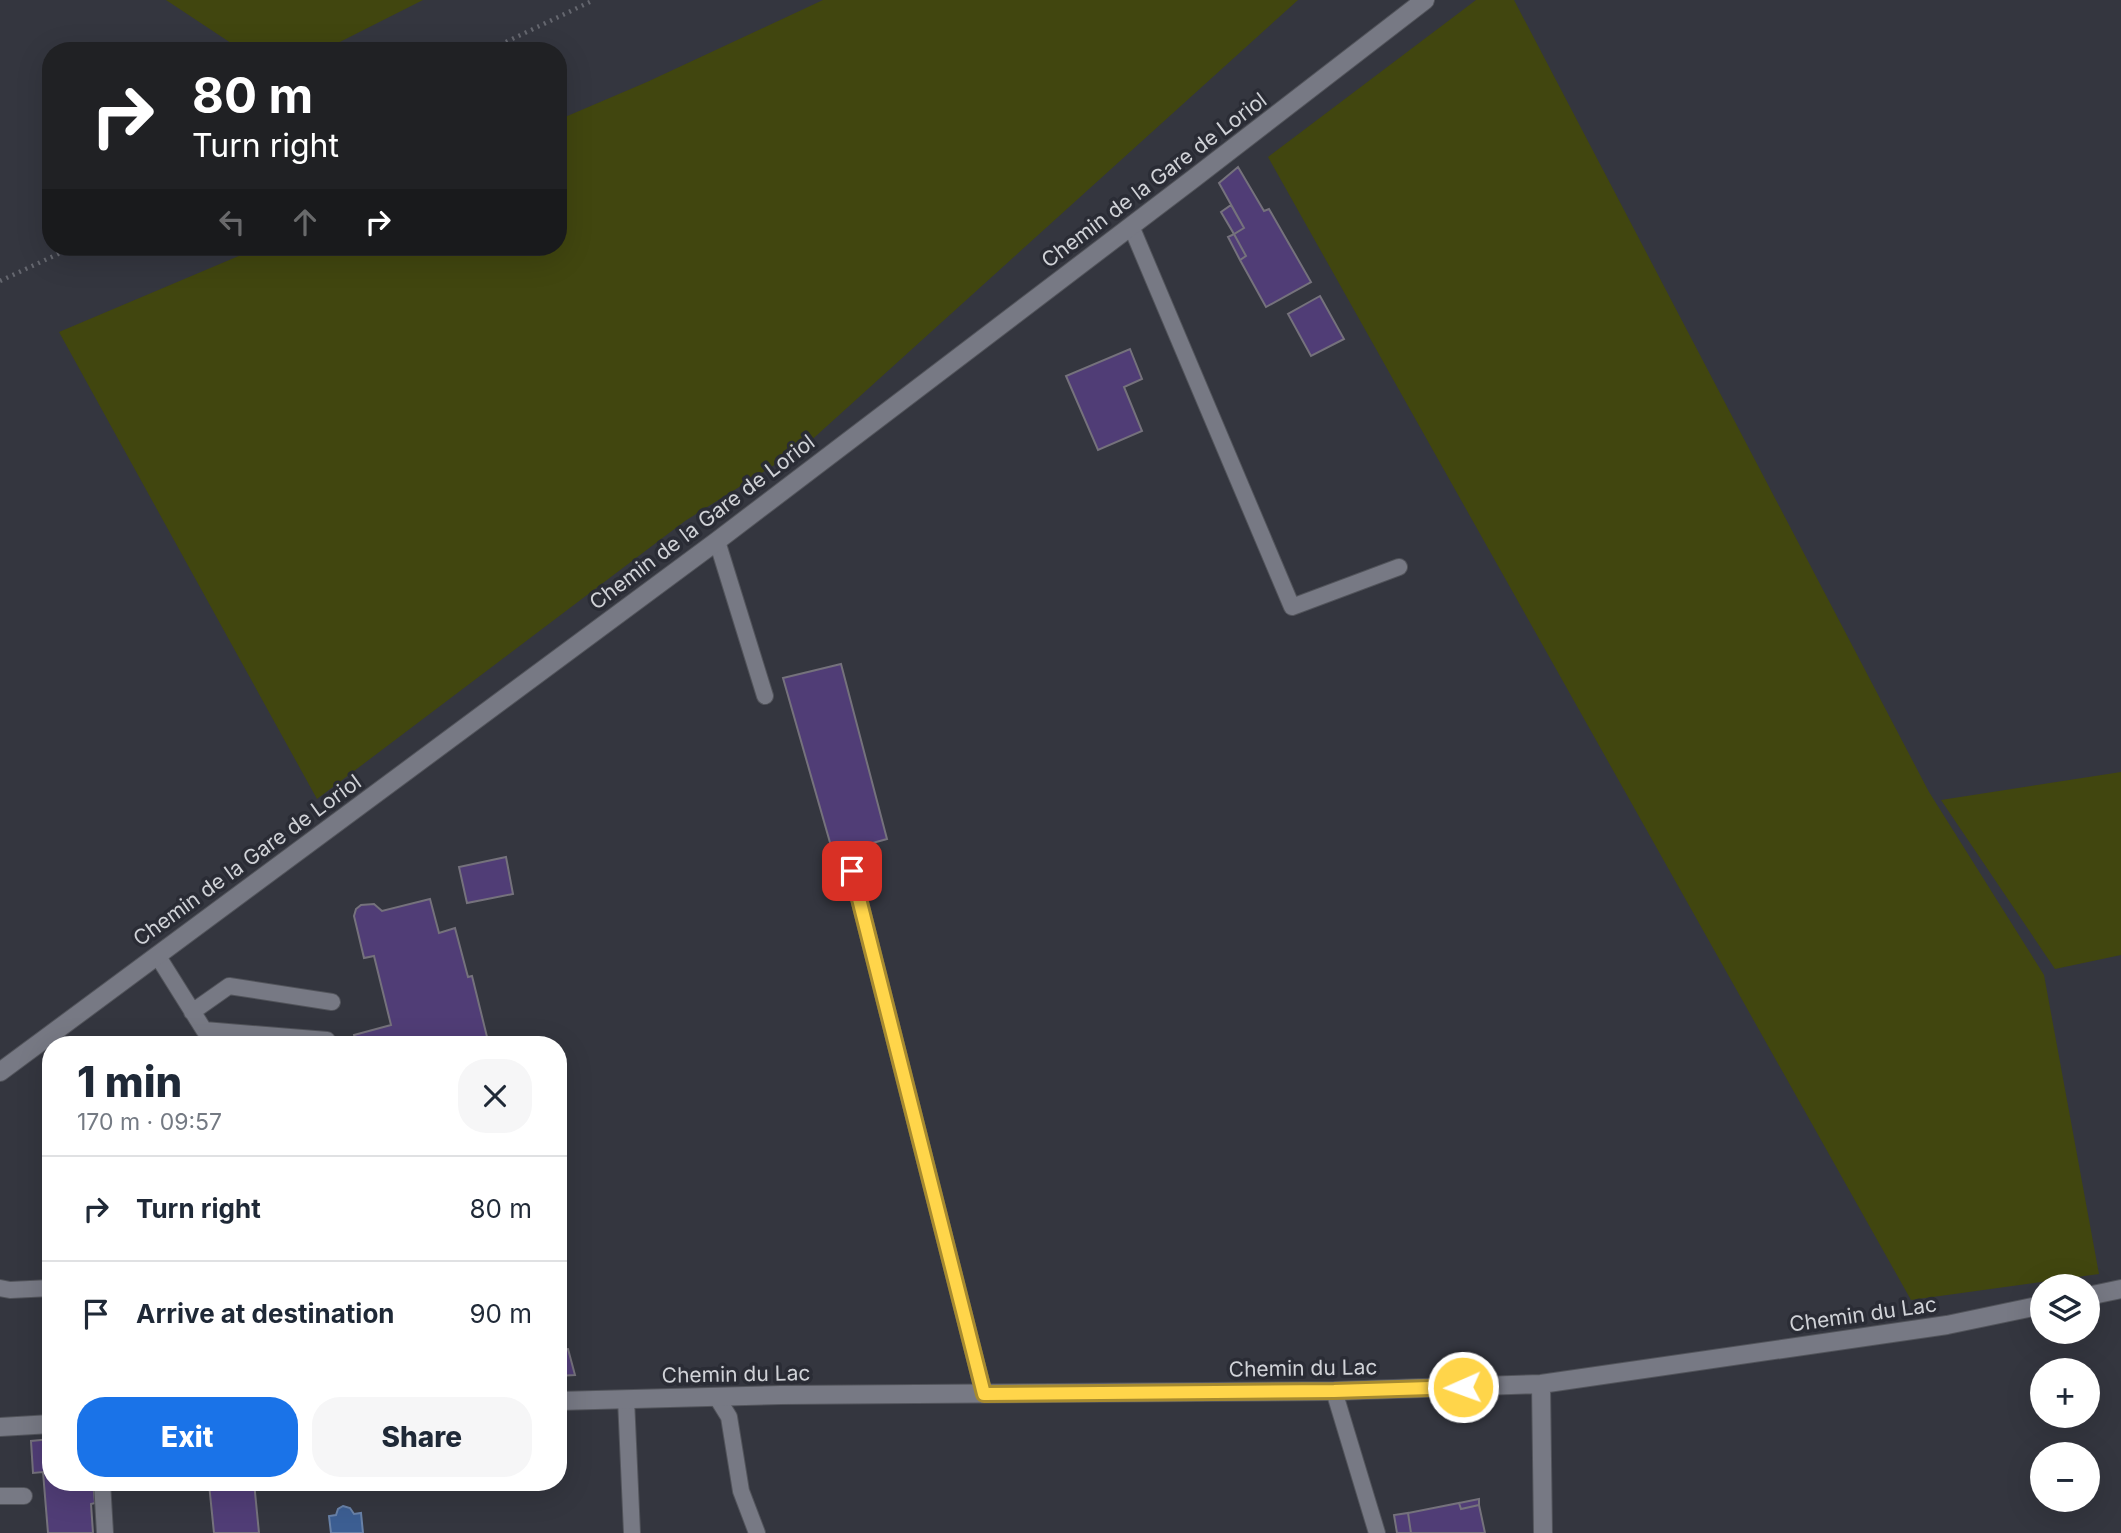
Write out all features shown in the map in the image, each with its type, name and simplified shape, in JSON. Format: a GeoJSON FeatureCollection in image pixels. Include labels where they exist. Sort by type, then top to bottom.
{"type":"FeatureCollection","features":[{"type":"Feature","properties":{"kind":"street","name":"Chemin de la Gare de Loriol"},"geometry":{"type":"LineString","coordinates":[[48,1036],[717,541],[1425,0]]}},
{"type":"Feature","properties":{"kind":"street","name":"Chemin de la Gare de Loriol"},"geometry":{"type":"LineString","coordinates":[[0,1072],[42,1041]]}},
{"type":"Feature","properties":{"kind":"street"},"geometry":{"type":"LineString","coordinates":[[2100,1293],[2121,1289]]}},
{"type":"Feature","properties":{"kind":"street","name":"Chemin du Lac"},"geometry":{"type":"LineString","coordinates":[[567,1401],[716,1396],[1334,1391],[1541,1384],[1947,1325],[2030,1308]]}},
{"type":"Feature","properties":{"kind":"street"},"geometry":{"type":"LineString","coordinates":[[1541,1384],[1543,1533]]}},
{"type":"Feature","properties":{"kind":"street"},"geometry":{"type":"LineString","coordinates":[[0,1427],[42,1425]]}},
{"type":"Feature","properties":{"kind":"lane"},"geometry":{"type":"LineString","coordinates":[[1131,226],[1292,607],[1399,567]]}},
{"type":"Feature","properties":{"kind":"lane"},"geometry":{"type":"LineString","coordinates":[[717,541],[765,696]]}},
{"type":"Feature","properties":{"kind":"lane"},"geometry":{"type":"LineString","coordinates":[[852,871],[984,1394]]}},
{"type":"Feature","properties":{"kind":"lane"},"geometry":{"type":"LineString","coordinates":[[157,955],[204,1030],[278,1036]]}},
{"type":"Feature","properties":{"kind":"lane"},"geometry":{"type":"LineString","coordinates":[[192,1012],[229,986],[332,1002]]}},
{"type":"Feature","properties":{"kind":"lane"},"geometry":{"type":"LineString","coordinates":[[0,1288],[42,1288]]}},
{"type":"Feature","properties":{"kind":"lane"},"geometry":{"type":"LineString","coordinates":[[1334,1391],[1377,1533]]}},
{"type":"Feature","properties":{"kind":"lane"},"geometry":{"type":"LineString","coordinates":[[716,1396],[729,1417],[741,1491],[757,1533]]}},
{"type":"Feature","properties":{"kind":"lane"},"geometry":{"type":"LineString","coordinates":[[626,1399],[632,1533]]}},
{"type":"Feature","properties":{"kind":"lane"},"geometry":{"type":"LineString","coordinates":[[103,1491],[105,1533]]}},
{"type":"Feature","properties":{"kind":"lane"},"geometry":{"type":"LineString","coordinates":[[0,1496],[24,1496]]}},
{"type":"Feature","properties":{"kind":"path"},"geometry":{"type":"LineString","coordinates":[[506,42],[594,0]]}},
{"type":"Feature","properties":{"kind":"path"},"geometry":{"type":"LineString","coordinates":[[0,281],[54,256]]}},
{"type":"Feature","properties":{"kind":"green space"},"geometry":{"type":"Polygon","coordinates":[[[166,0],[423,0],[340,42],[229,42],[166,0]]]}},
{"type":"Feature","properties":{"kind":"green space"},"geometry":{"type":"Polygon","coordinates":[[[823,0],[1298,0],[806,445],[685,521],[317,799],[59,332],[239,256],[567,256],[567,116],[823,0]]]}},
{"type":"Feature","properties":{"kind":"green space"},"geometry":{"type":"Polygon","coordinates":[[[1476,0],[1514,0],[1929,792],[2044,975],[2099,1274],[2030,1274],[2030,1284],[1911,1300],[1268,157],[1476,0]]]}},
{"type":"Feature","properties":{"kind":"green space"},"geometry":{"type":"Polygon","coordinates":[[[2121,772],[2121,955],[2055,969],[1941,800],[2121,772]]]}},
{"type":"Feature","properties":{"kind":"water"},"geometry":{"type":"Polygon","coordinates":[[[343,1506],[350,1508],[354,1514],[361,1513],[363,1533],[331,1533],[329,1516],[336,1515],[338,1509],[343,1506]]]}},
{"type":"Feature","properties":{"kind":"building"},"geometry":{"type":"Polygon","coordinates":[[[1238,167],[1264,211],[1269,209],[1311,282],[1266,307],[1240,260],[1246,256],[1234,234],[1244,228],[1219,183],[1238,167]]]}},
{"type":"Feature","properties":{"kind":"building"},"geometry":{"type":"Polygon","coordinates":[[[1231,205],[1244,228],[1234,234],[1221,212],[1231,205]]]}},
{"type":"Feature","properties":{"kind":"building"},"geometry":{"type":"Polygon","coordinates":[[[1234,234],[1246,256],[1240,260],[1228,237],[1234,234]]]}},
{"type":"Feature","properties":{"kind":"building"},"geometry":{"type":"Polygon","coordinates":[[[1320,296],[1344,339],[1311,356],[1288,314],[1320,296]]]}},
{"type":"Feature","properties":{"kind":"building"},"geometry":{"type":"Polygon","coordinates":[[[1130,349],[1142,379],[1124,387],[1142,431],[1098,450],[1066,376],[1130,349]]]}},
{"type":"Feature","properties":{"kind":"building"},"geometry":{"type":"Polygon","coordinates":[[[841,664],[887,839],[869,844],[872,855],[859,859],[856,846],[833,853],[783,678],[841,664]]]}},
{"type":"Feature","properties":{"kind":"building"},"geometry":{"type":"Polygon","coordinates":[[[506,857],[513,894],[467,903],[459,867],[506,857]]]}},
{"type":"Feature","properties":{"kind":"building"},"geometry":{"type":"Polygon","coordinates":[[[430,899],[439,933],[455,928],[468,977],[472,976],[487,1036],[354,1036],[391,1025],[374,956],[364,958],[354,916],[361,905],[374,904],[382,911],[430,899]]]}},
{"type":"Feature","properties":{"kind":"building"},"geometry":{"type":"Polygon","coordinates":[[[568,1349],[575,1375],[567,1375],[568,1349]]]}},
{"type":"Feature","properties":{"kind":"building"},"geometry":{"type":"Polygon","coordinates":[[[42,1440],[42,1472],[33,1473],[31,1441],[42,1440]]]}},
{"type":"Feature","properties":{"kind":"building"},"geometry":{"type":"Polygon","coordinates":[[[45,1491],[94,1491],[95,1503],[91,1504],[93,1533],[48,1533],[45,1491]]]}},
{"type":"Feature","properties":{"kind":"building"},"geometry":{"type":"Polygon","coordinates":[[[210,1491],[255,1491],[259,1533],[214,1533],[210,1491]]]}},
{"type":"Feature","properties":{"kind":"building"},"geometry":{"type":"Polygon","coordinates":[[[1479,1499],[1479,1505],[1461,1509],[1459,1503],[1479,1499]]]}},
{"type":"Feature","properties":{"kind":"building"},"geometry":{"type":"Polygon","coordinates":[[[1459,1503],[1461,1509],[1479,1505],[1485,1533],[1411,1533],[1408,1513],[1459,1503]]]}},
{"type":"Feature","properties":{"kind":"building"},"geometry":{"type":"Polygon","coordinates":[[[1408,1513],[1411,1533],[1397,1533],[1394,1515],[1408,1513]]]}},
{"type":"Feature","properties":{"kind":"route"},"geometry":{"type":"LineString","coordinates":[[852,871],[984,1394],[1334,1391],[1463,1387]]}}]}
